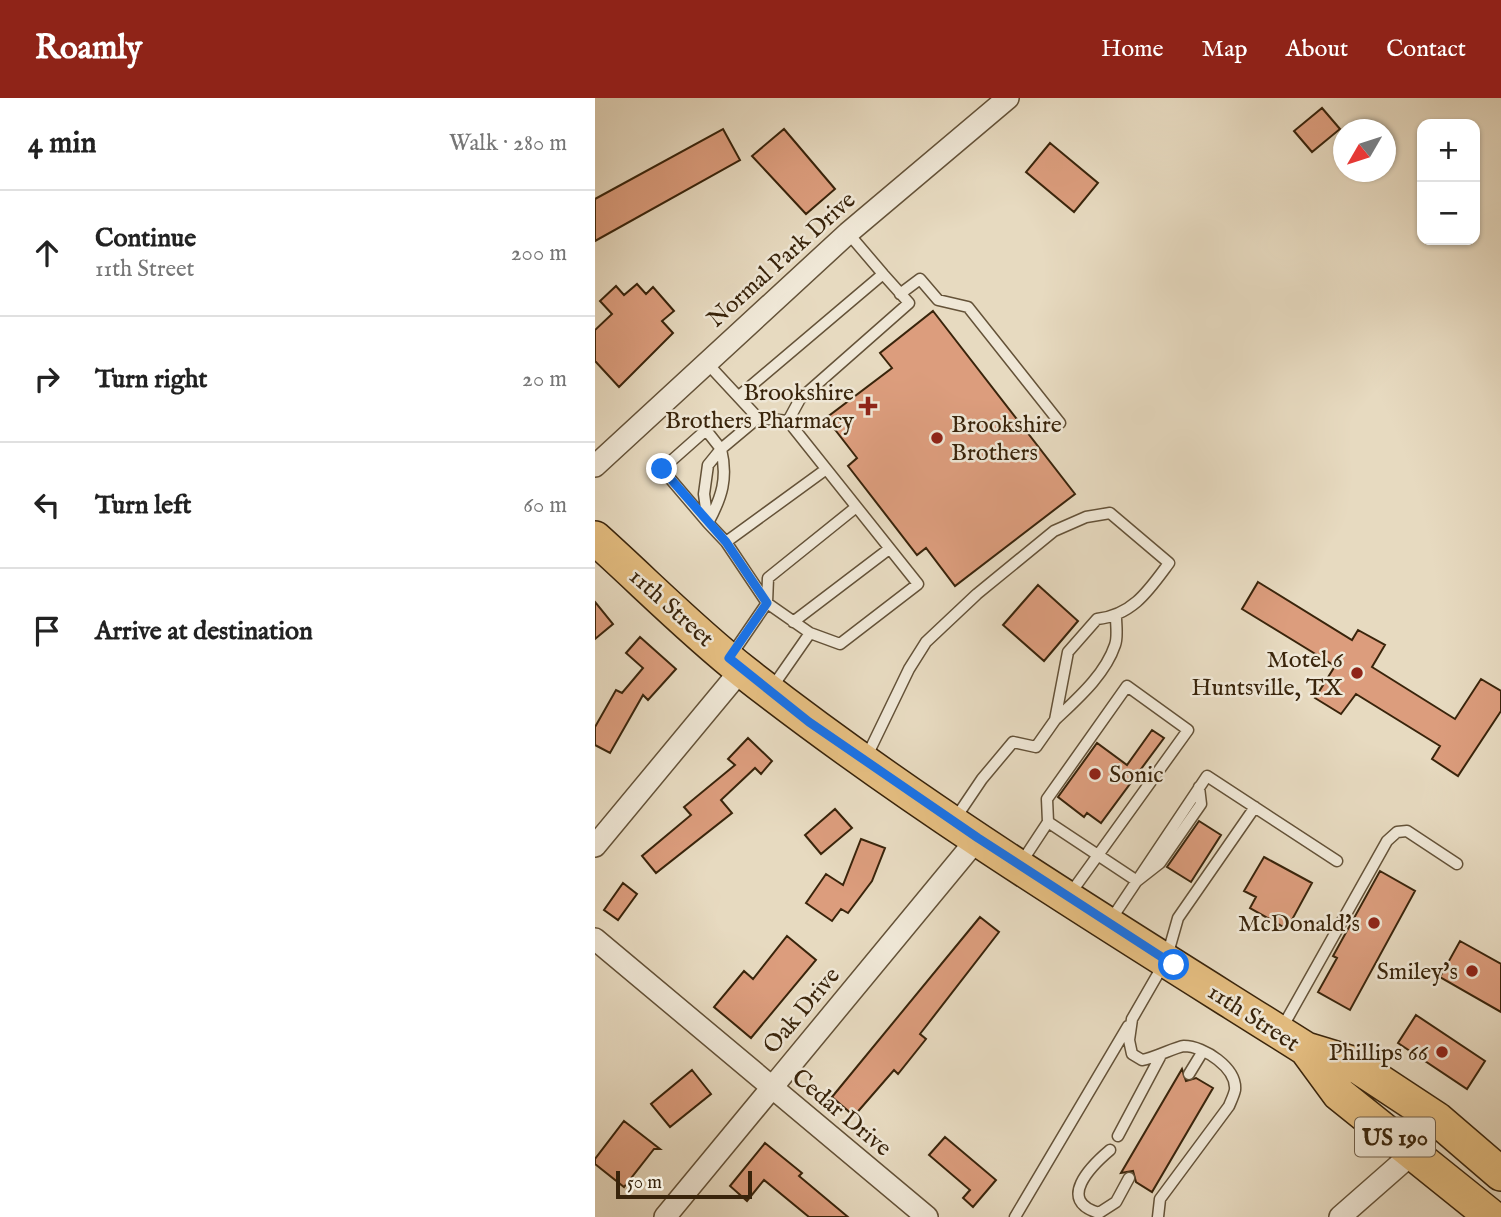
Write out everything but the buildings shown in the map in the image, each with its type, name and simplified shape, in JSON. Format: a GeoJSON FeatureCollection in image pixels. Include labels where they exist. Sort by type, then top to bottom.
{"type":"FeatureCollection","features":[{"type":"Feature","properties":{"kind":"main road","name":"11th Street"},"geometry":{"type":"LineString","coordinates":[[595,538],[735,664],[865,761],[1068,897],[1293,1041],[1339,1094],[1492,1217]]}},
{"type":"Feature","properties":{"kind":"main road","name":"US 190"},"geometry":{"type":"LineString","coordinates":[[1293,1041],[1352,1063],[1437,1119],[1501,1174]]}},
{"type":"Feature","properties":{"kind":"main road"},"geometry":{"type":"LineString","coordinates":[[1293,1041],[1378,1099],[1385,1100],[1396,1092]]}},
{"type":"Feature","properties":{"kind":"street","name":"Normal Park Drive"},"geometry":{"type":"LineString","coordinates":[[595,466],[848,233],[1008,98]]}},
{"type":"Feature","properties":{"kind":"street"},"geometry":{"type":"LineString","coordinates":[[595,846],[735,664]]}},
{"type":"Feature","properties":{"kind":"street","name":"Oak Drive"},"geometry":{"type":"LineString","coordinates":[[665,1217],[771,1087],[966,830]]}},
{"type":"Feature","properties":{"kind":"street","name":"Cedar Drive"},"geometry":{"type":"LineString","coordinates":[[595,939],[927,1217]]}},
{"type":"Feature","properties":{"kind":"street"},"geometry":{"type":"LineString","coordinates":[[1339,1217],[1414,1152]]}},
{"type":"Feature","properties":{"kind":"lane"},"geometry":{"type":"LineString","coordinates":[[787,421],[800,400],[909,303],[848,233]]}},
{"type":"Feature","properties":{"kind":"lane"},"geometry":{"type":"LineString","coordinates":[[739,396],[883,274]]}},
{"type":"Feature","properties":{"kind":"lane"},"geometry":{"type":"LineString","coordinates":[[900,294],[920,279],[937,300],[968,307],[1060,423]]}},
{"type":"Feature","properties":{"kind":"lane"},"geometry":{"type":"LineString","coordinates":[[706,362],[758,418],[787,421],[918,583],[840,644],[810,633],[793,622],[767,603],[726,542],[708,523],[662,469],[706,430],[721,449],[725,468],[722,497],[708,523]]}},
{"type":"Feature","properties":{"kind":"lane"},"geometry":{"type":"LineString","coordinates":[[708,523],[704,494],[708,465],[721,449],[758,418]]}},
{"type":"Feature","properties":{"kind":"lane"},"geometry":{"type":"LineString","coordinates":[[726,542],[825,470]]}},
{"type":"Feature","properties":{"kind":"lane"},"geometry":{"type":"LineString","coordinates":[[735,664],[767,603],[768,578],[855,508]]}},
{"type":"Feature","properties":{"kind":"lane"},"geometry":{"type":"LineString","coordinates":[[865,761],[909,669],[926,642],[977,594],[1054,531],[1086,517],[1110,513],[1169,563],[1142,599],[1116,617],[1097,619],[1068,652],[1055,720]]}},
{"type":"Feature","properties":{"kind":"lane"},"geometry":{"type":"LineString","coordinates":[[793,622],[889,549]]}},
{"type":"Feature","properties":{"kind":"lane"},"geometry":{"type":"LineString","coordinates":[[966,830],[982,779],[1013,742],[1036,747],[1055,720],[1087,689],[1116,643],[1116,617]]}},
{"type":"Feature","properties":{"kind":"lane"},"geometry":{"type":"LineString","coordinates":[[769,691],[810,633]]}},
{"type":"Feature","properties":{"kind":"lane"},"geometry":{"type":"LineString","coordinates":[[1020,865],[1048,822],[1047,799],[1127,686],[1188,730],[1068,897]]}},
{"type":"Feature","properties":{"kind":"lane"},"geometry":{"type":"LineString","coordinates":[[1108,923],[1207,776],[1337,861]]}},
{"type":"Feature","properties":{"kind":"lane"},"geometry":{"type":"LineString","coordinates":[[1016,1217],[1166,960],[1178,918],[1255,807]]}},
{"type":"Feature","properties":{"kind":"lane"},"geometry":{"type":"LineString","coordinates":[[1048,822],[1136,881]]}},
{"type":"Feature","properties":{"kind":"lane"},"geometry":{"type":"LineString","coordinates":[[1293,1041],[1387,841],[1398,832],[1407,831],[1457,864]]}},
{"type":"Feature","properties":{"kind":"lane"},"geometry":{"type":"LineString","coordinates":[[1132,1019],[1129,1040],[1132,1054],[1142,1060],[1160,1057],[1183,1046],[1203,1051],[1222,1064],[1233,1077],[1235,1089],[1229,1106],[1160,1199],[1158,1217]]}},
{"type":"Feature","properties":{"kind":"lane"},"geometry":{"type":"LineString","coordinates":[[1189,1074],[1203,1051]]}},
{"type":"Feature","properties":{"kind":"lane"},"geometry":{"type":"LineString","coordinates":[[1118,1136],[1160,1057]]}},
{"type":"Feature","properties":{"kind":"lane"},"geometry":{"type":"LineString","coordinates":[[1110,1150],[1093,1165],[1079,1188],[1079,1198],[1083,1205],[1099,1213],[1107,1211],[1129,1178]]}},
{"type":"Feature","properties":{"kind":"place","name":"Brookshire Brothers Pharmacy"},"geometry":{"type":"Point","coordinates":[868,406]}},
{"type":"Feature","properties":{"kind":"place","name":"Brookshire Brothers"},"geometry":{"type":"Point","coordinates":[937,438]}},
{"type":"Feature","properties":{"kind":"place","name":"Motel 6 Huntsville, TX"},"geometry":{"type":"Point","coordinates":[1357,673]}},
{"type":"Feature","properties":{"kind":"place","name":"Sonic"},"geometry":{"type":"Point","coordinates":[1095,774]}},
{"type":"Feature","properties":{"kind":"place","name":"McDonald's"},"geometry":{"type":"Point","coordinates":[1374,923]}},
{"type":"Feature","properties":{"kind":"place","name":"Smiley's"},"geometry":{"type":"Point","coordinates":[1472,971]}},
{"type":"Feature","properties":{"kind":"place","name":"Phillips 66"},"geometry":{"type":"Point","coordinates":[1442,1052]}},
{"type":"Feature","properties":{"kind":"route"},"geometry":{"type":"LineString","coordinates":[[662,469],[726,542],[767,603],[729,658],[741,670],[809,722],[978,838],[1174,965]]}}]}
